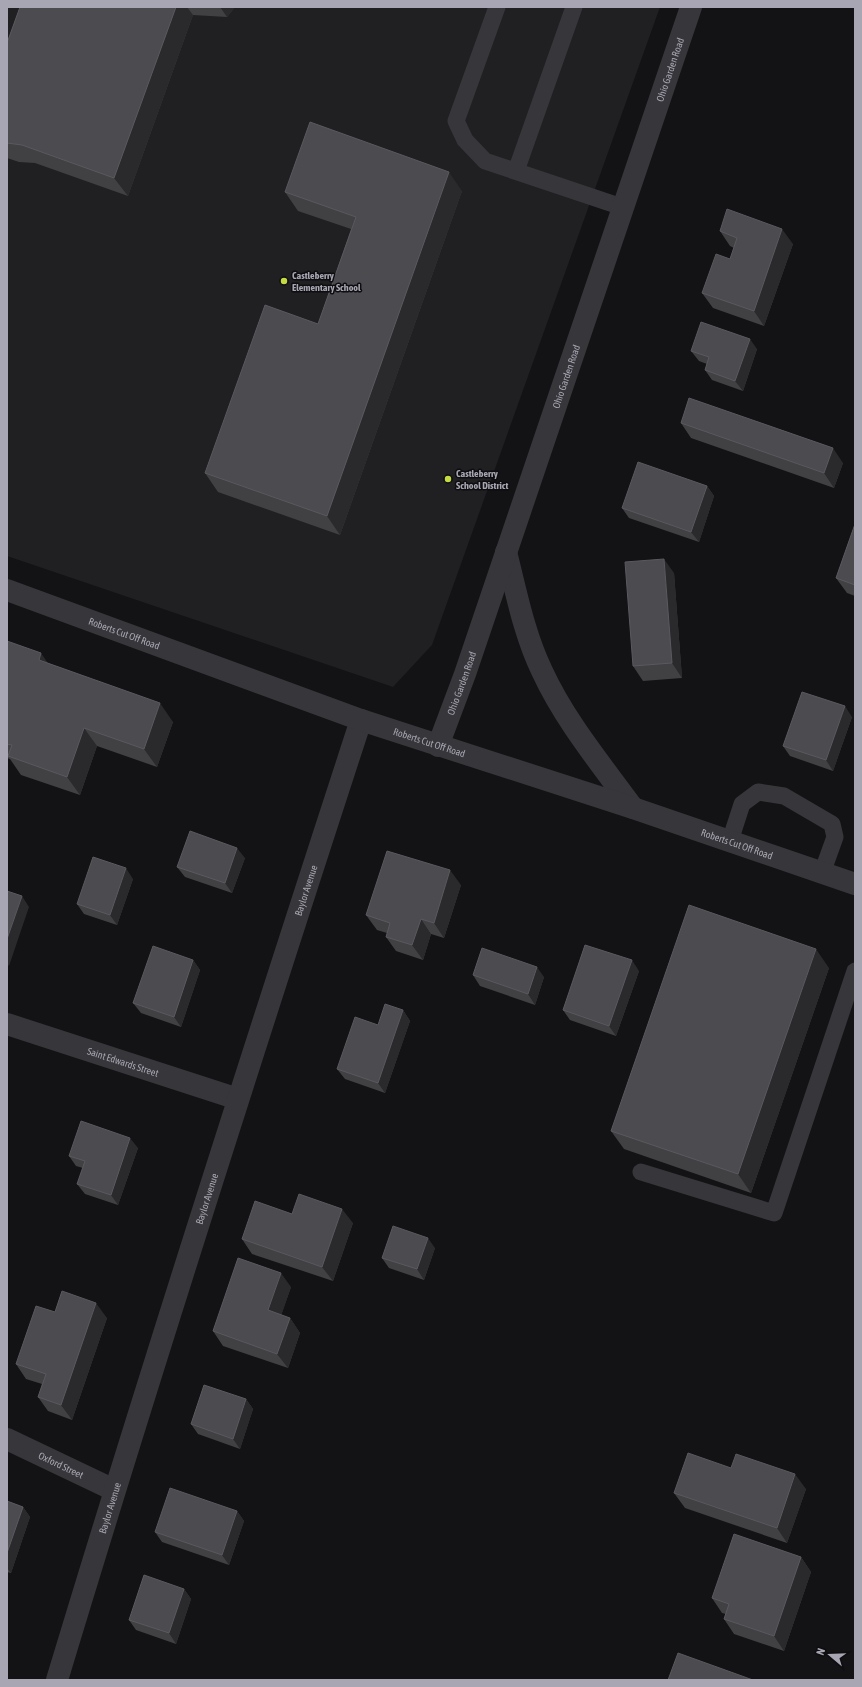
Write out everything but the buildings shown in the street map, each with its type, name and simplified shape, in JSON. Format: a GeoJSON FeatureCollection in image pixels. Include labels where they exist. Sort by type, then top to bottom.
{"type":"FeatureCollection","features":[{"type":"Feature","properties":{"kind":"street","name":"Ohio Garden Road"},"geometry":{"type":"LineString","coordinates":[[438,746],[465,674],[691,7]]}},
{"type":"Feature","properties":{"kind":"street"},"geometry":{"type":"LineString","coordinates":[[506,552],[526,628],[541,671],[572,726],[632,808]]}},
{"type":"Feature","properties":{"kind":"street","name":"Roberts Cut Off Road"},"geometry":{"type":"LineString","coordinates":[[7,590],[361,720],[632,808],[855,884]]}},
{"type":"Feature","properties":{"kind":"street","name":"Baylor Avenue"},"geometry":{"type":"LineString","coordinates":[[57,1680],[114,1490],[238,1099],[361,720]]}},
{"type":"Feature","properties":{"kind":"street","name":"Saint Edwards Street"},"geometry":{"type":"LineString","coordinates":[[7,1024],[238,1099]]}},
{"type":"Feature","properties":{"kind":"street","name":"Oxford Street"},"geometry":{"type":"LineString","coordinates":[[7,1439],[114,1490]]}},
{"type":"Feature","properties":{"kind":"lane"},"geometry":{"type":"LineString","coordinates":[[497,7],[456,121],[465,140],[485,161],[622,207]]}},
{"type":"Feature","properties":{"kind":"lane"},"geometry":{"type":"LineString","coordinates":[[516,171],[574,7]]}},
{"type":"Feature","properties":{"kind":"lane"},"geometry":{"type":"LineString","coordinates":[[730,842],[742,804],[758,792],[784,796],[832,824],[835,837],[822,873]]}},
{"type":"Feature","properties":{"kind":"lane"},"geometry":{"type":"LineString","coordinates":[[641,1172],[774,1213],[855,971]]}},
{"type":"Feature","properties":{"kind":"shaded area","name":"Castleberry Elementary School"},"geometry":{"type":"Polygon","coordinates":[[[7,7],[660,7],[432,645],[393,687],[7,556],[7,7]]]}},
{"type":"Feature","properties":{"kind":"place","name":"Castleberry Elementary School"},"geometry":{"type":"Point","coordinates":[284,281]}},
{"type":"Feature","properties":{"kind":"place","name":"Castleberry School District"},"geometry":{"type":"Point","coordinates":[448,479]}}]}
